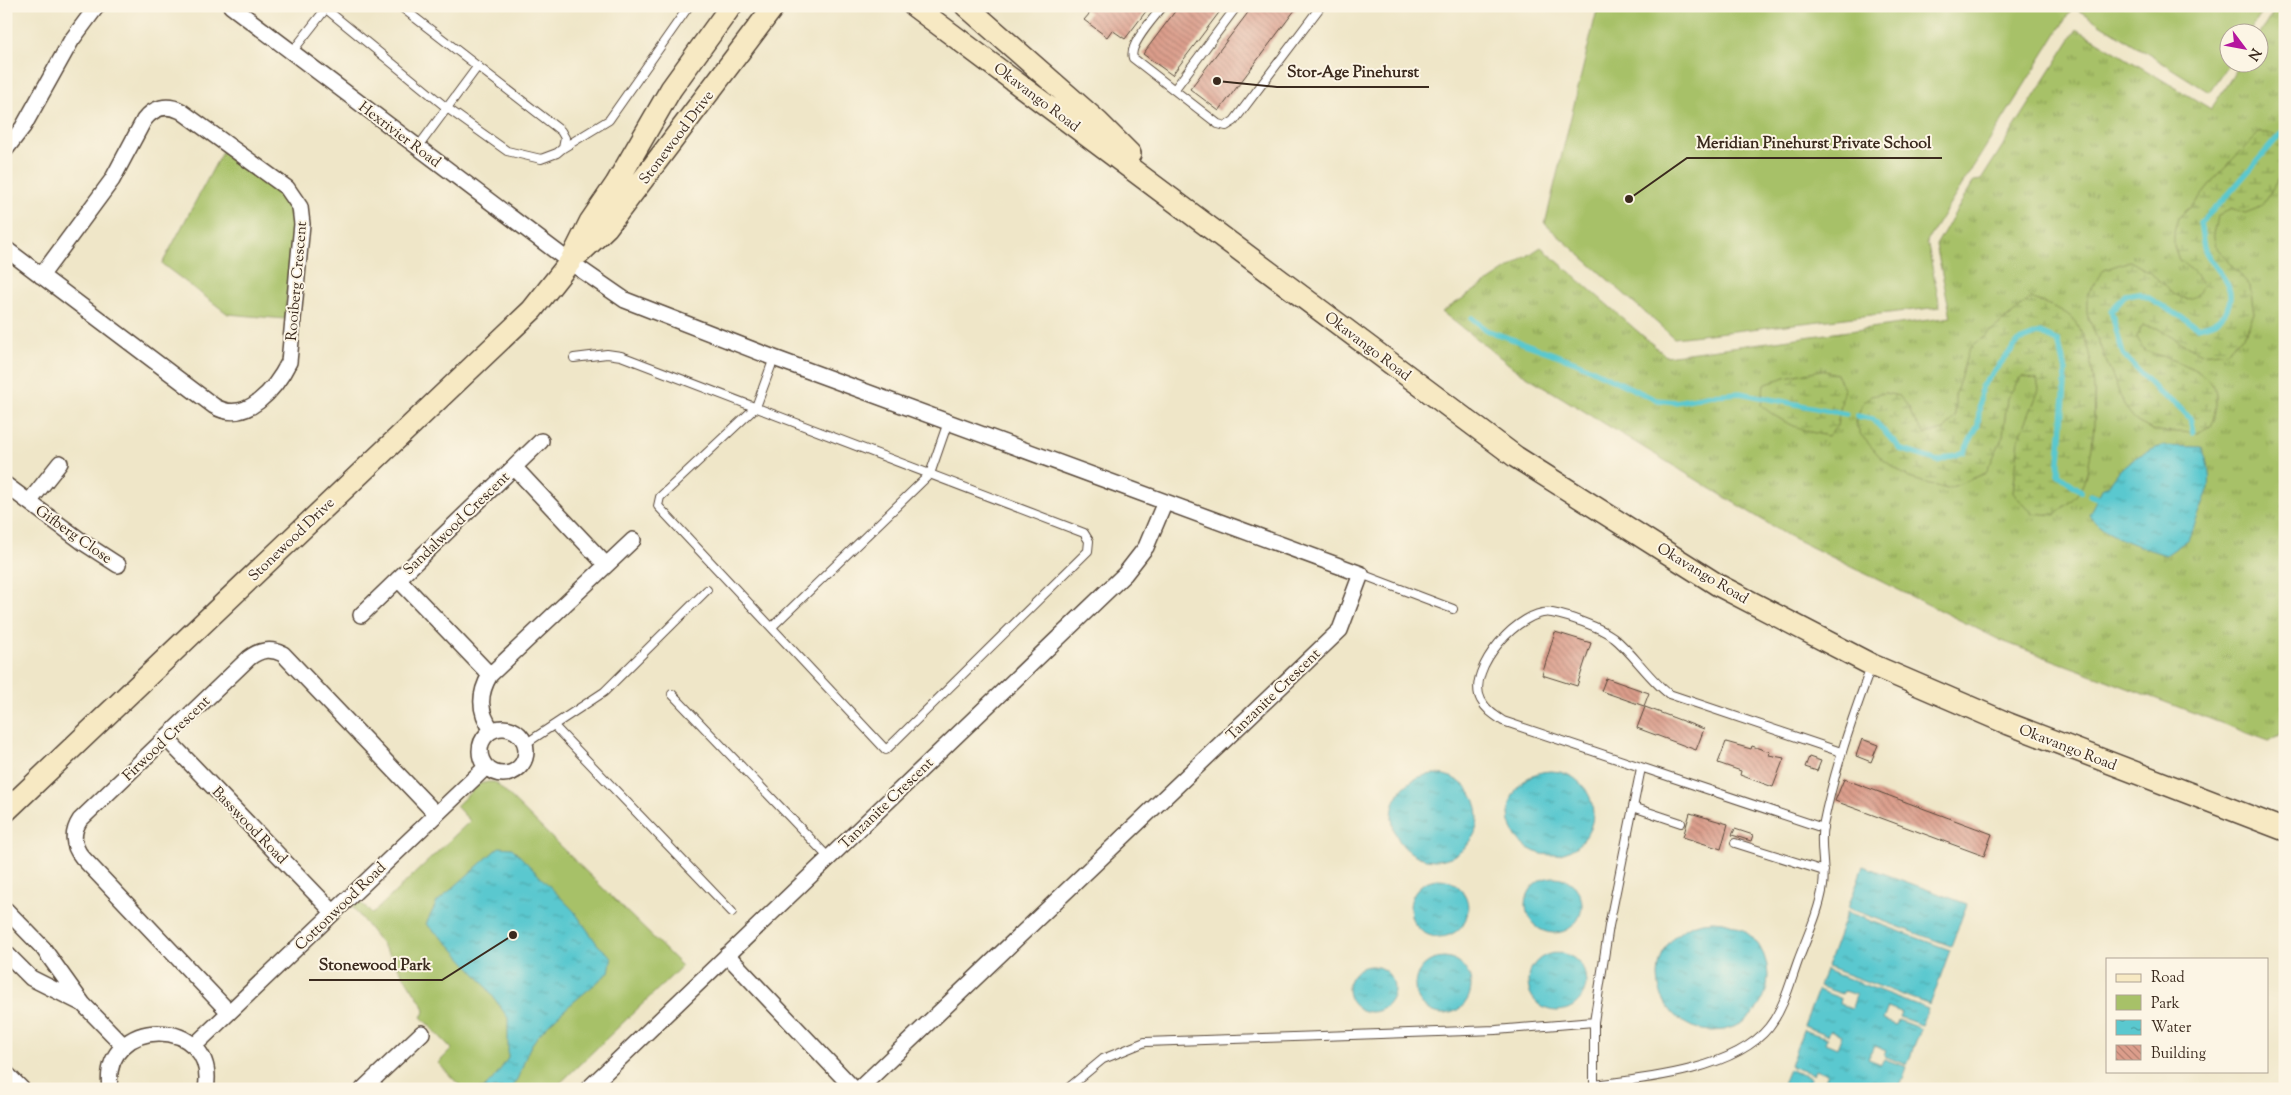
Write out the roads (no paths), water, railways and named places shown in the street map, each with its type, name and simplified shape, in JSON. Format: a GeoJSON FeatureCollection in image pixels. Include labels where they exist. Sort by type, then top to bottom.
{"type":"FeatureCollection","features":[{"type":"Feature","properties":{"kind":"main road","name":"Stonewood Drive"},"geometry":{"type":"LineString","coordinates":[[570,262],[590,222],[616,184],[671,89],[731,6]]}},
{"type":"Feature","properties":{"kind":"main road","name":"Stonewood Drive"},"geometry":{"type":"LineString","coordinates":[[6,811],[532,310],[570,262],[607,227],[774,6]]}},
{"type":"Feature","properties":{"kind":"main road","name":"Okavango Road"},"geometry":{"type":"LineString","coordinates":[[914,6],[1516,457],[1718,584],[1872,665],[2010,724],[2285,830]]}},
{"type":"Feature","properties":{"kind":"main road","name":"Okavango Road"},"geometry":{"type":"LineString","coordinates":[[966,6],[1098,122],[1183,207]]}},
{"type":"Feature","properties":{"kind":"street"},"geometry":{"type":"LineString","coordinates":[[6,149],[23,128],[71,41],[97,6]]}},
{"type":"Feature","properties":{"kind":"street","name":"Hexrivier Road"},"geometry":{"type":"LineString","coordinates":[[231,6],[570,262],[625,300],[774,358],[1361,574]]}},
{"type":"Feature","properties":{"kind":"street","name":"Rooiberg Crescent"},"geometry":{"type":"LineString","coordinates":[[6,249],[214,406],[228,412],[242,412],[253,405],[281,378],[289,362],[302,224],[300,207],[287,188],[181,111],[175,108],[160,108],[148,114],[112,180],[42,276]]}},
{"type":"Feature","properties":{"kind":"street","name":"Sandalwood Crescent"},"geometry":{"type":"LineString","coordinates":[[361,615],[540,441]]}},
{"type":"Feature","properties":{"kind":"street","name":"Gifberg Close"},"geometry":{"type":"LineString","coordinates":[[29,502],[60,463]]}},
{"type":"Feature","properties":{"kind":"street","name":"Sandalwood Crescent"},"geometry":{"type":"LineString","coordinates":[[514,467],[606,565]]}},
{"type":"Feature","properties":{"kind":"street","name":"Gifberg Close"},"geometry":{"type":"LineString","coordinates":[[6,485],[118,566]]}},
{"type":"Feature","properties":{"kind":"street","name":"Tanzanite Crescent"},"geometry":{"type":"LineString","coordinates":[[588,1089],[1125,574],[1146,547],[1166,502]]}},
{"type":"Feature","properties":{"kind":"street"},"geometry":{"type":"LineString","coordinates":[[492,730],[486,720],[481,704],[484,685],[490,675],[633,540]]}},
{"type":"Feature","properties":{"kind":"street","name":"Tanzanite Crescent"},"geometry":{"type":"LineString","coordinates":[[859,1089],[1340,630],[1361,574]]}},
{"type":"Feature","properties":{"kind":"street","name":"Sandalwood Crescent"},"geometry":{"type":"LineString","coordinates":[[398,580],[490,675]]}},
{"type":"Feature","properties":{"kind":"street","name":"Firwood Crescent"},"geometry":{"type":"LineString","coordinates":[[229,1012],[82,857],[75,846],[74,832],[80,820],[249,658],[262,650],[276,651],[283,654],[436,814]]}},
{"type":"Feature","properties":{"kind":"street"},"geometry":{"type":"LineString","coordinates":[[508,728],[521,737],[525,744],[524,759],[514,771],[499,773],[486,766],[481,759],[481,742],[492,730],[508,728]]}},
{"type":"Feature","properties":{"kind":"street","name":"Basswood Road"},"geometry":{"type":"LineString","coordinates":[[166,738],[333,912]]}},
{"type":"Feature","properties":{"kind":"street","name":"Cottonwood Road"},"geometry":{"type":"LineString","coordinates":[[194,1046],[486,766]]}},
{"type":"Feature","properties":{"kind":"street"},"geometry":{"type":"LineString","coordinates":[[6,910],[43,948],[83,1004],[124,1046]]}},
{"type":"Feature","properties":{"kind":"street"},"geometry":{"type":"LineString","coordinates":[[6,953],[31,978],[83,1004]]}},
{"type":"Feature","properties":{"kind":"street"},"geometry":{"type":"LineString","coordinates":[[727,955],[854,1089]]}},
{"type":"Feature","properties":{"kind":"street"},"geometry":{"type":"LineString","coordinates":[[110,1089],[111,1068],[116,1056],[124,1046],[134,1038],[159,1032],[172,1033],[194,1046],[206,1069],[206,1089]]}},
{"type":"Feature","properties":{"kind":"street"},"geometry":{"type":"LineString","coordinates":[[363,1089],[422,1033]]}},
{"type":"Feature","properties":{"kind":"street"},"geometry":{"type":"LineString","coordinates":[[6,1073],[22,1089]]}},
{"type":"Feature","properties":{"kind":"lane"},"geometry":{"type":"LineString","coordinates":[[400,6],[561,131],[565,138],[563,148]]}},
{"type":"Feature","properties":{"kind":"lane"},"geometry":{"type":"LineString","coordinates":[[292,52],[327,8],[447,108],[507,151],[541,159],[557,153],[609,120],[689,6]]}},
{"type":"Feature","properties":{"kind":"lane"},"geometry":{"type":"LineString","coordinates":[[1163,6],[1134,45],[1131,54],[1136,61],[1218,124],[1231,124],[1321,6]]}},
{"type":"Feature","properties":{"kind":"lane"},"geometry":{"type":"LineString","coordinates":[[1174,90],[1237,6]]}},
{"type":"Feature","properties":{"kind":"lane"},"geometry":{"type":"LineString","coordinates":[[418,147],[478,66]]}},
{"type":"Feature","properties":{"kind":"lane"},"geometry":{"type":"LineString","coordinates":[[574,358],[607,354],[621,356],[756,407],[1084,533],[1089,541],[1088,551],[886,750],[657,503],[660,497],[756,407],[774,358]]}},
{"type":"Feature","properties":{"kind":"lane"},"geometry":{"type":"LineString","coordinates":[[772,627],[930,474],[948,422]]}},
{"type":"Feature","properties":{"kind":"lane"},"geometry":{"type":"LineString","coordinates":[[1361,574],[1453,609]]}},
{"type":"Feature","properties":{"kind":"lane"},"geometry":{"type":"LineString","coordinates":[[525,744],[604,692],[707,590]]}},
{"type":"Feature","properties":{"kind":"lane"},"geometry":{"type":"LineString","coordinates":[[1823,828],[1503,721],[1489,712],[1480,699],[1478,686],[1482,669],[1490,654],[1512,630],[1538,614],[1551,613],[1601,630],[1612,636],[1657,684],[1669,694],[1841,752]]}},
{"type":"Feature","properties":{"kind":"lane"},"geometry":{"type":"LineString","coordinates":[[1641,768],[1609,926],[1594,1022],[1594,1087],[1644,1080],[1682,1072],[1740,1051],[1758,1039],[1769,1027],[1780,1009],[1819,905],[1824,871],[1823,828],[1841,752],[1872,665]]}},
{"type":"Feature","properties":{"kind":"lane"},"geometry":{"type":"LineString","coordinates":[[672,694],[829,858]]}},
{"type":"Feature","properties":{"kind":"lane"},"geometry":{"type":"LineString","coordinates":[[554,726],[732,912]]}},
{"type":"Feature","properties":{"kind":"lane"},"geometry":{"type":"LineString","coordinates":[[1633,808],[1681,823]]}},
{"type":"Feature","properties":{"kind":"lane"},"geometry":{"type":"LineString","coordinates":[[1735,843],[1824,871]]}},
{"type":"Feature","properties":{"kind":"lane"},"geometry":{"type":"LineString","coordinates":[[1067,1089],[1103,1059],[1145,1042],[1496,1030],[1594,1022]]}},
{"type":"Feature","properties":{"kind":"water"},"geometry":{"type":"Polygon","coordinates":[[[2161,446],[2202,447],[2209,472],[2209,488],[2189,539],[2166,555],[2123,540],[2094,522],[2089,514],[2103,487],[2109,485],[2125,465],[2144,453],[2161,446]]]}},
{"type":"Feature","properties":{"kind":"water"},"geometry":{"type":"Polygon","coordinates":[[[1543,771],[1559,771],[1575,778],[1586,789],[1593,805],[1590,829],[1581,843],[1575,848],[1559,855],[1543,855],[1527,848],[1516,837],[1509,821],[1509,805],[1516,789],[1527,778],[1543,771]]]}},
{"type":"Feature","properties":{"kind":"water"},"geometry":{"type":"Polygon","coordinates":[[[1427,774],[1443,774],[1452,777],[1466,786],[1475,800],[1478,817],[1475,834],[1466,848],[1452,857],[1443,860],[1427,860],[1411,853],[1399,841],[1392,825],[1392,809],[1399,793],[1411,781],[1427,774]]]}},
{"type":"Feature","properties":{"kind":"water"},"geometry":{"type":"Polygon","coordinates":[[[499,847],[512,848],[574,911],[598,945],[612,957],[609,972],[557,1016],[532,1044],[518,1078],[510,1089],[483,1089],[496,1076],[508,1058],[508,1018],[482,981],[450,945],[426,924],[437,902],[499,847]]]}},
{"type":"Feature","properties":{"kind":"water"},"geometry":{"type":"Polygon","coordinates":[[[1863,866],[1967,904],[1951,946],[1848,908],[1863,866]]]}},
{"type":"Feature","properties":{"kind":"water"},"geometry":{"type":"Polygon","coordinates":[[[1549,877],[1559,877],[1574,885],[1580,894],[1582,905],[1580,916],[1574,925],[1559,933],[1549,933],[1538,928],[1531,921],[1526,910],[1526,900],[1531,889],[1538,882],[1549,877]]]}},
{"type":"Feature","properties":{"kind":"water"},"geometry":{"type":"Polygon","coordinates":[[[1439,879],[1455,884],[1463,892],[1468,908],[1463,924],[1455,932],[1439,937],[1423,932],[1415,924],[1410,908],[1415,892],[1423,884],[1439,879]]]}},
{"type":"Feature","properties":{"kind":"water"},"geometry":{"type":"Polygon","coordinates":[[[1847,912],[1950,950],[1930,1005],[1827,967],[1847,912]]]}},
{"type":"Feature","properties":{"kind":"water"},"geometry":{"type":"Polygon","coordinates":[[[1713,921],[1734,925],[1752,937],[1764,955],[1768,976],[1764,997],[1752,1015],[1734,1027],[1713,1031],[1692,1027],[1674,1015],[1662,997],[1658,976],[1662,955],[1674,937],[1692,925],[1713,921]]]}},
{"type":"Feature","properties":{"kind":"water"},"geometry":{"type":"Polygon","coordinates":[[[1557,953],[1573,958],[1581,966],[1586,982],[1581,998],[1573,1006],[1557,1011],[1541,1006],[1533,998],[1528,982],[1533,966],[1541,958],[1557,953]]]}},
{"type":"Feature","properties":{"kind":"water"},"geometry":{"type":"Polygon","coordinates":[[[1443,958],[1463,966],[1471,986],[1463,1006],[1443,1014],[1423,1006],[1415,986],[1423,966],[1443,958]]]}},
{"type":"Feature","properties":{"kind":"water"},"geometry":{"type":"Polygon","coordinates":[[[1366,966],[1376,966],[1390,976],[1394,989],[1390,1002],[1384,1008],[1376,1012],[1366,1012],[1352,1002],[1348,994],[1348,984],[1358,970],[1366,966]]]}},
{"type":"Feature","properties":{"kind":"water"},"geometry":{"type":"Polygon","coordinates":[[[1825,970],[1928,1009],[1922,1025],[1899,1017],[1901,1012],[1888,1007],[1883,1020],[1896,1025],[1898,1020],[1921,1029],[1907,1065],[1884,1056],[1886,1051],[1874,1046],[1868,1059],[1881,1064],[1884,1059],[1907,1067],[1899,1089],[1867,1089],[1859,1086],[1857,1089],[1781,1089],[1789,1069],[1811,1078],[1810,1082],[1823,1087],[1827,1074],[1815,1069],[1813,1074],[1790,1066],[1803,1030],[1827,1038],[1825,1043],[1837,1048],[1842,1035],[1830,1030],[1827,1035],[1804,1026],[1818,990],[1840,998],[1839,1004],[1852,1008],[1856,995],[1844,991],[1842,994],[1819,986],[1825,970]]]}},
{"type":"Feature","properties":{"kind":"waterway"},"geometry":{"type":"LineString","coordinates":[[2193,433],[2190,418],[2176,404],[2158,392],[2123,354],[2111,311],[2125,295],[2138,293],[2198,327],[2211,323],[2222,316],[2227,309],[2230,292],[2224,278],[2205,250],[2200,223],[2226,197],[2285,129]]}},
{"type":"Feature","properties":{"kind":"waterway"},"geometry":{"type":"LineString","coordinates":[[1472,318],[1486,330],[1576,362],[1656,400],[1676,402],[1712,395],[1740,393],[1846,414]]}},
{"type":"Feature","properties":{"kind":"waterway"},"geometry":{"type":"LineString","coordinates":[[1857,416],[1873,419],[1900,449],[1938,461],[1964,452],[1978,425],[1981,387],[2019,341],[2040,333],[2058,341],[2066,371],[2058,474],[2081,491]]}},
{"type":"Feature","properties":{"kind":"waterway"},"geometry":{"type":"LineString","coordinates":[[2090,495],[2104,501]]}},
{"type":"Feature","properties":{"kind":"place","name":"Stor-Age Pinehurst"},"geometry":{"type":"Point","coordinates":[1217,81]}},
{"type":"Feature","properties":{"kind":"place","name":"Meridian Pinehurst Private School"},"geometry":{"type":"Point","coordinates":[1629,199]}},
{"type":"Feature","properties":{"kind":"place","name":"Stonewood Park"},"geometry":{"type":"Point","coordinates":[513,935]}}]}
